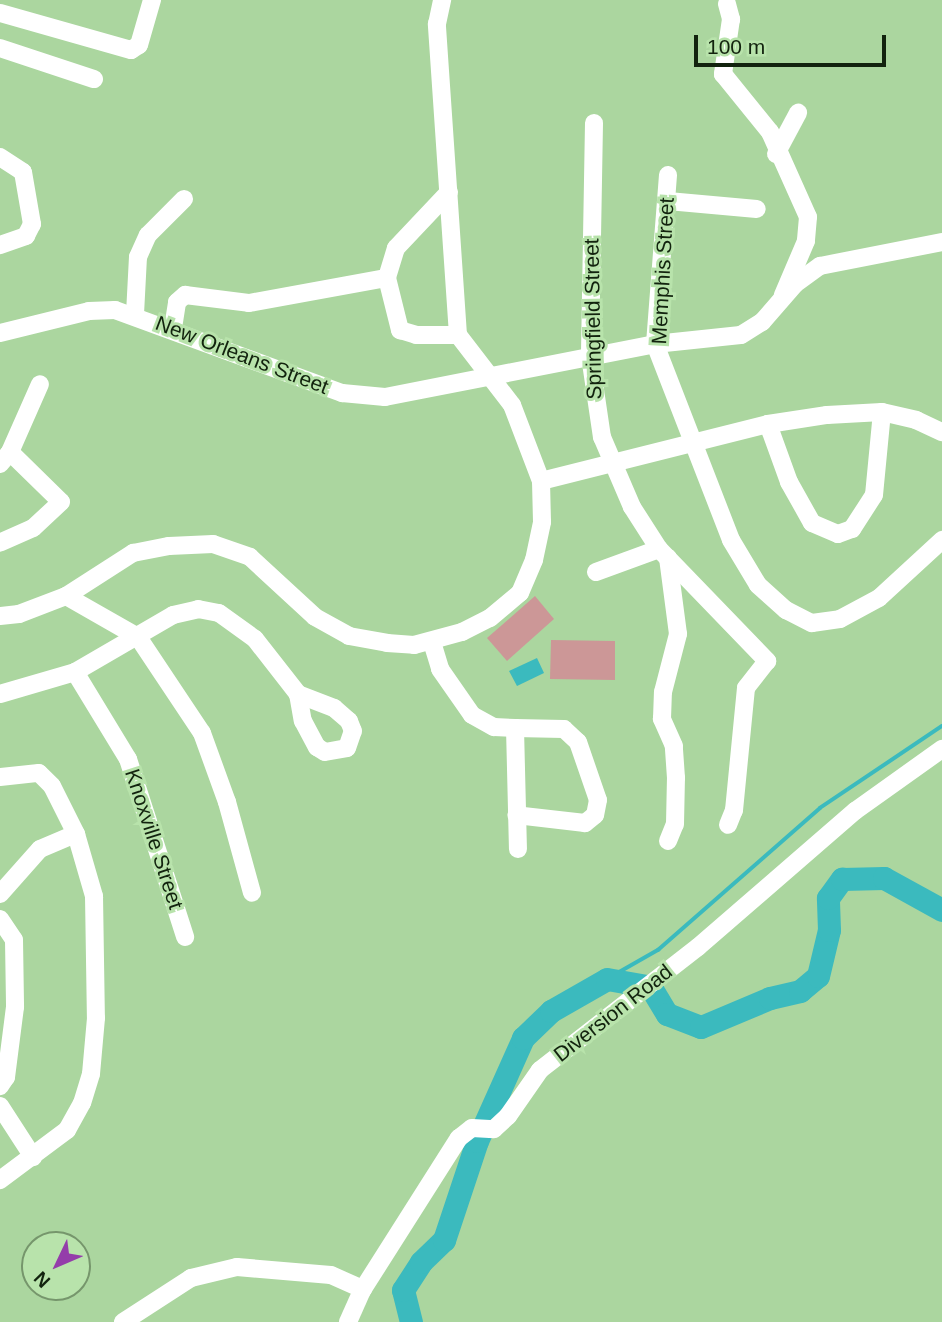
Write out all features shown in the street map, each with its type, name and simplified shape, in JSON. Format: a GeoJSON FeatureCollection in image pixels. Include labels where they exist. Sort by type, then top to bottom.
{"type":"FeatureCollection","features":[{"type":"Feature","properties":{"kind":"street"},"geometry":{"type":"LineString","coordinates":[[0,616],[19,614],[66,596],[132,553],[213,544],[250,557],[315,617],[349,636],[387,643],[432,642],[489,618],[520,593],[534,559],[542,522],[541,481],[512,405],[485,375],[458,335],[437,24],[442,0]]}},
{"type":"Feature","properties":{"kind":"street"},"geometry":{"type":"LineString","coordinates":[[0,13],[131,50],[139,45],[148,1]]}},
{"type":"Feature","properties":{"kind":"street"},"geometry":{"type":"LineString","coordinates":[[727,4],[732,19],[723,74],[770,132],[776,154],[803,199],[808,217],[806,241],[780,305]]}},
{"type":"Feature","properties":{"kind":"street"},"geometry":{"type":"LineString","coordinates":[[0,48],[94,79]]}},
{"type":"Feature","properties":{"kind":"street"},"geometry":{"type":"LineString","coordinates":[[776,154],[798,113]]}},
{"type":"Feature","properties":{"kind":"street","name":"Springfield Street"},"geometry":{"type":"LineString","coordinates":[[594,123],[590,356],[595,410],[612,463],[663,554],[767,661],[746,688],[734,810],[728,825]]}},
{"type":"Feature","properties":{"kind":"street"},"geometry":{"type":"LineString","coordinates":[[0,157],[23,172],[31,232],[0,245]]}},
{"type":"Feature","properties":{"kind":"street","name":"Memphis Street"},"geometry":{"type":"LineString","coordinates":[[668,175],[655,344],[731,540],[758,585],[786,610],[812,623],[840,619],[880,598],[942,540]]}},
{"type":"Feature","properties":{"kind":"street"},"geometry":{"type":"LineString","coordinates":[[449,192],[396,248],[387,278],[400,330],[408,335],[458,335]]}},
{"type":"Feature","properties":{"kind":"street"},"geometry":{"type":"LineString","coordinates":[[135,314],[138,257],[148,235],[184,199]]}},
{"type":"Feature","properties":{"kind":"street"},"geometry":{"type":"LineString","coordinates":[[668,201],[757,209]]}},
{"type":"Feature","properties":{"kind":"street","name":"New Orleans Street"},"geometry":{"type":"LineString","coordinates":[[0,333],[89,311],[135,314],[342,393],[385,397],[485,375],[655,344],[741,334],[780,305],[795,284],[820,266],[942,243]]}},
{"type":"Feature","properties":{"kind":"street"},"geometry":{"type":"LineString","coordinates":[[173,328],[177,302],[185,295],[249,303],[387,278]]}},
{"type":"Feature","properties":{"kind":"street"},"geometry":{"type":"LineString","coordinates":[[0,543],[33,528],[61,502],[5,458],[40,384]]}},
{"type":"Feature","properties":{"kind":"street"},"geometry":{"type":"LineString","coordinates":[[541,481],[768,424],[882,412],[916,420],[942,432]]}},
{"type":"Feature","properties":{"kind":"street"},"geometry":{"type":"LineString","coordinates":[[768,424],[789,482],[812,523],[838,534],[852,528],[874,495],[882,412]]}},
{"type":"Feature","properties":{"kind":"street"},"geometry":{"type":"LineString","coordinates":[[596,572],[663,554],[678,634],[663,692],[662,719],[674,746],[676,778],[675,824],[668,841]]}},
{"type":"Feature","properties":{"kind":"street"},"geometry":{"type":"LineString","coordinates":[[66,596],[138,638],[202,733],[228,802],[252,893]]}},
{"type":"Feature","properties":{"kind":"street"},"geometry":{"type":"LineString","coordinates":[[0,694],[75,672],[138,638],[173,615],[198,609],[219,613],[256,639],[298,694]]}},
{"type":"Feature","properties":{"kind":"street"},"geometry":{"type":"LineString","coordinates":[[432,642],[440,668],[472,715],[494,727],[564,729],[578,742],[598,800],[595,816],[585,823],[516,815]]}},
{"type":"Feature","properties":{"kind":"street","name":"Knoxville Street"},"geometry":{"type":"LineString","coordinates":[[75,672],[128,759],[185,937]]}},
{"type":"Feature","properties":{"kind":"street"},"geometry":{"type":"LineString","coordinates":[[515,728],[518,849]]}},
{"type":"Feature","properties":{"kind":"street","name":"Diversion Road"},"geometry":{"type":"LineString","coordinates":[[348,1322],[363,1289],[434,1173],[459,1138],[509,1116],[540,1070],[688,955],[855,811],[942,749]]}},
{"type":"Feature","properties":{"kind":"street"},"geometry":{"type":"LineString","coordinates":[[0,777],[39,773],[52,786],[76,834],[94,896],[96,1018],[91,1074],[82,1103],[67,1130],[0,1180]]}},
{"type":"Feature","properties":{"kind":"street"},"geometry":{"type":"LineString","coordinates":[[0,894],[40,849],[76,834]]}},
{"type":"Feature","properties":{"kind":"street"},"geometry":{"type":"LineString","coordinates":[[0,919],[14,940],[15,1007],[6,1077],[0,1086]]}},
{"type":"Feature","properties":{"kind":"street"},"geometry":{"type":"LineString","coordinates":[[0,1106],[33,1157]]}},
{"type":"Feature","properties":{"kind":"street"},"geometry":{"type":"LineString","coordinates":[[123,1322],[191,1278],[237,1267],[331,1275],[363,1289]]}},
{"type":"Feature","properties":{"kind":"shaded area"},"geometry":{"type":"Polygon","coordinates":[[[535,596],[554,619],[507,661],[487,638],[535,596]]]}},
{"type":"Feature","properties":{"kind":"shaded area"},"geometry":{"type":"Polygon","coordinates":[[[551,640],[615,641],[615,680],[550,679],[551,640]]]}},
{"type":"Feature","properties":{"kind":"water"},"geometry":{"type":"Polygon","coordinates":[[[537,658],[544,673],[517,686],[509,671],[537,658]]]}},
{"type":"Feature","properties":{"kind":"waterway"},"geometry":{"type":"LineString","coordinates":[[607,979],[658,950],[820,808],[942,726]]}},
{"type":"Feature","properties":{"kind":"waterway"},"geometry":{"type":"LineString","coordinates":[[653,991],[667,1014],[701,1027],[770,998],[800,991],[818,976],[829,930],[828,898],[842,879],[884,878],[942,910]]}},
{"type":"Feature","properties":{"kind":"waterway"},"geometry":{"type":"LineString","coordinates":[[411,1322],[403,1290],[421,1262],[444,1240],[477,1141],[523,1038],[551,1011],[607,979],[645,986]]}}]}
